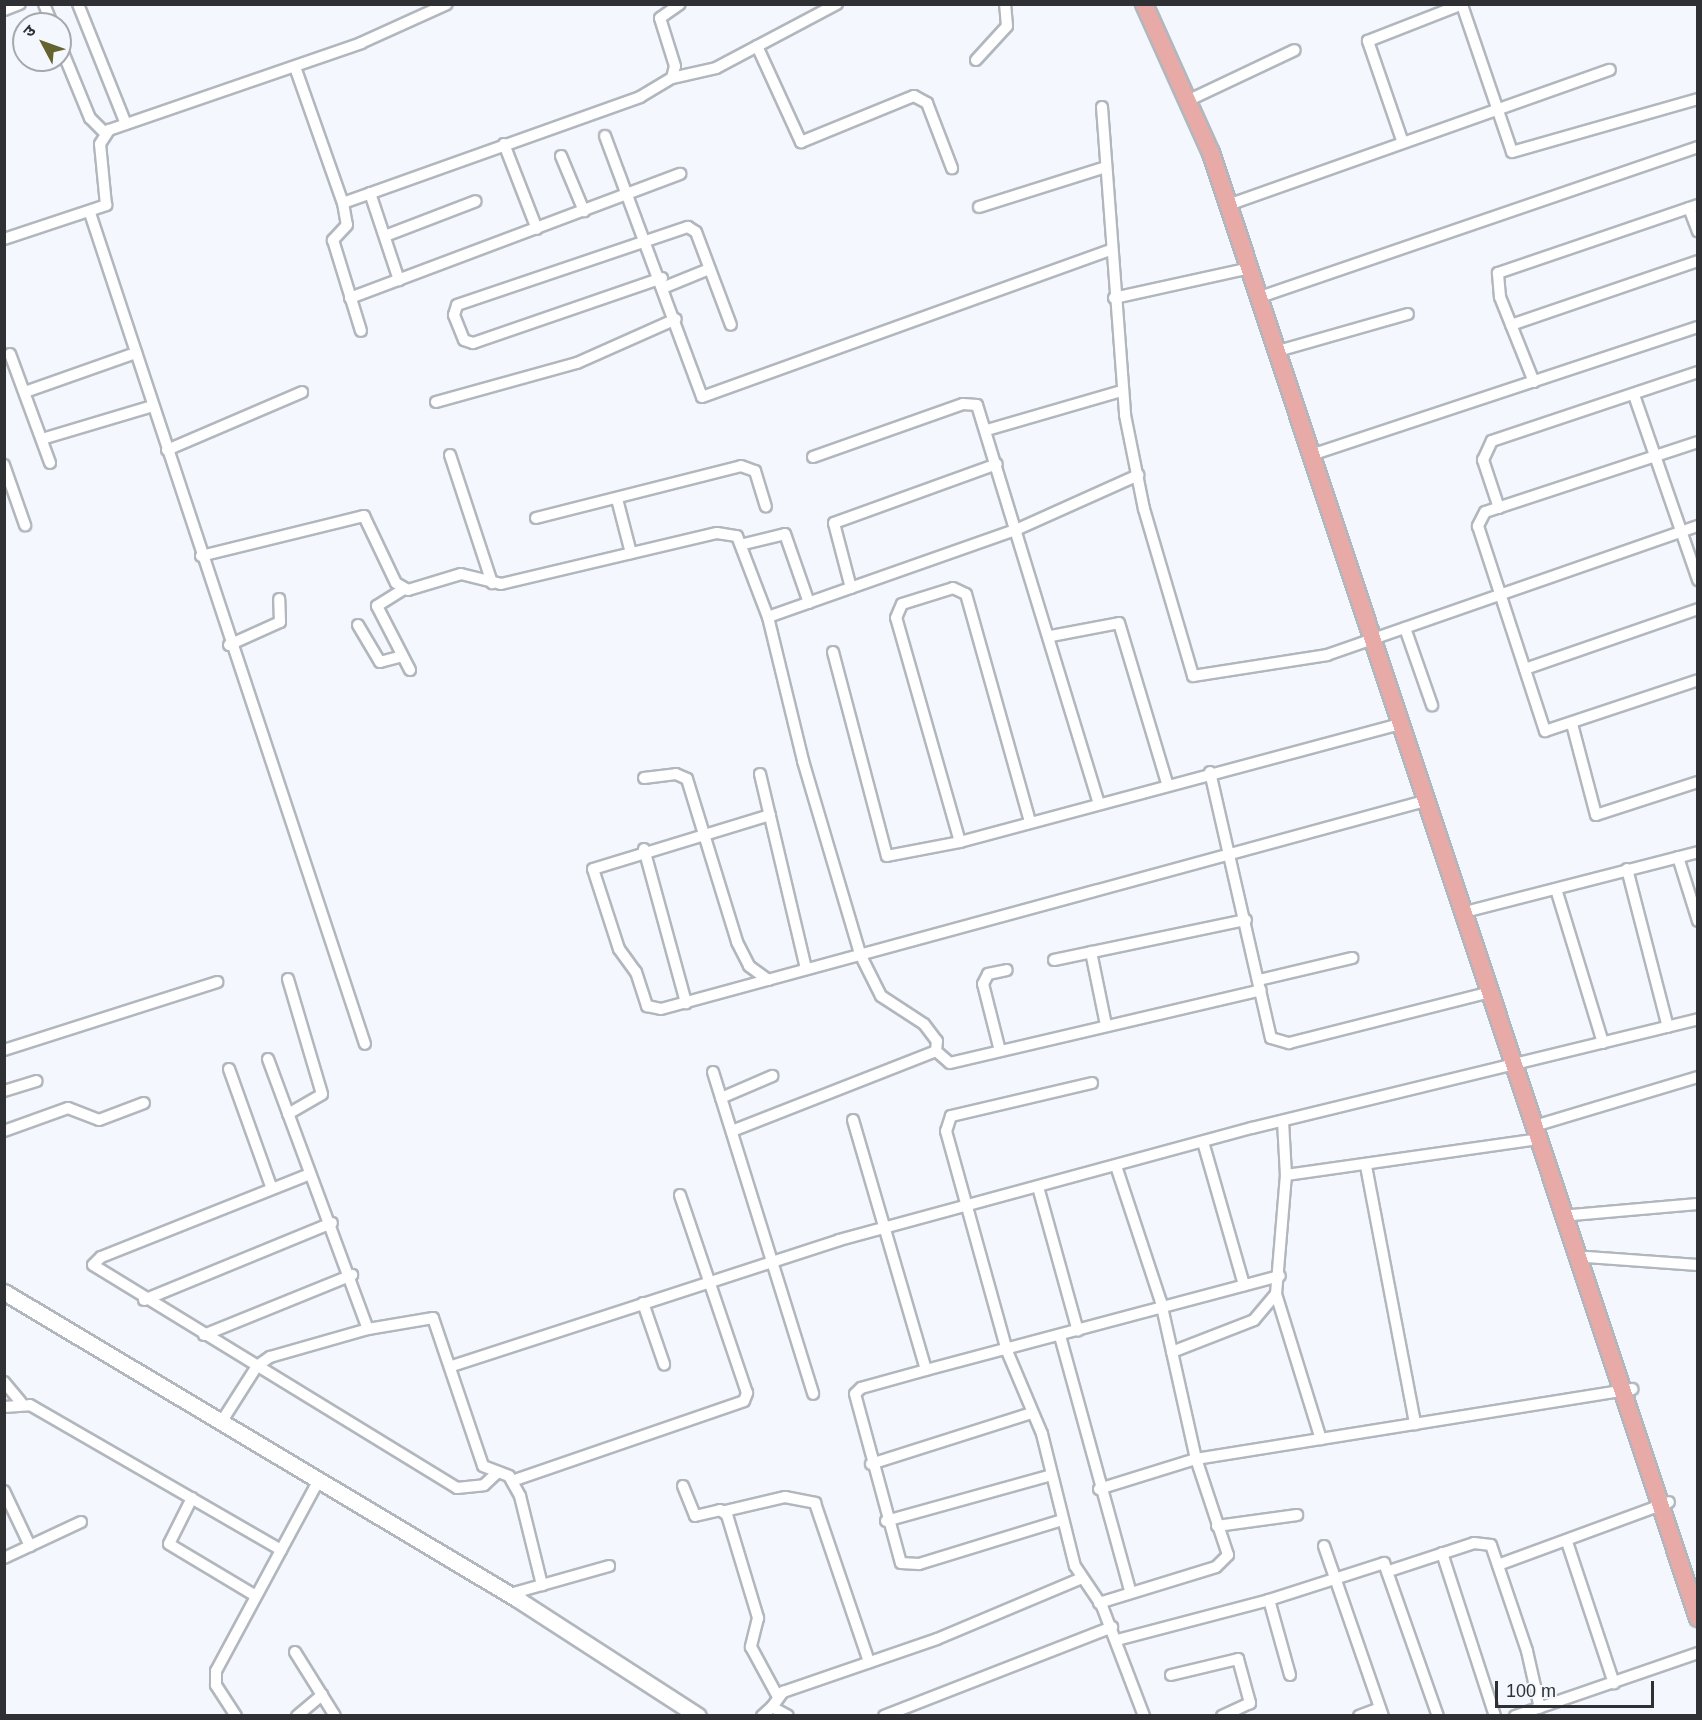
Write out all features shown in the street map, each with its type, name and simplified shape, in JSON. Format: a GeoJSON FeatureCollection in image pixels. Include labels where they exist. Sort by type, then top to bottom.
{"type":"FeatureCollection","features":[{"type":"Feature","properties":{"kind":"main road"},"geometry":{"type":"LineString","coordinates":[[1144,4],[1187,101],[1228,205],[1260,297],[1627,1390],[1698,1618]]}},
{"type":"Feature","properties":{"kind":"main road"},"geometry":{"type":"LineString","coordinates":[[1297,406],[1317,453],[1399,724],[1452,872]]}},
{"type":"Feature","properties":{"kind":"main road"},"geometry":{"type":"LineString","coordinates":[[1465,912],[1487,993],[1517,1066]]}},
{"type":"Feature","properties":{"kind":"main road"},"geometry":{"type":"LineString","coordinates":[[1539,1131],[1587,1257],[1627,1390]]}},
{"type":"Feature","properties":{"kind":"main road"},"geometry":{"type":"LineString","coordinates":[[1664,1503],[1698,1587]]}},
{"type":"Feature","properties":{"kind":"street"},"geometry":{"type":"LineString","coordinates":[[4,10],[20,4]]}},
{"type":"Feature","properties":{"kind":"street"},"geometry":{"type":"LineString","coordinates":[[78,4],[126,124]]}},
{"type":"Feature","properties":{"kind":"street"},"geometry":{"type":"LineString","coordinates":[[4,239],[90,213],[109,201],[100,144],[105,133],[296,67],[447,4]]}},
{"type":"Feature","properties":{"kind":"street"},"geometry":{"type":"LineString","coordinates":[[672,78],[675,66],[660,18],[680,4]]}},
{"type":"Feature","properties":{"kind":"street"},"geometry":{"type":"LineString","coordinates":[[343,203],[640,97],[672,78],[702,74],[837,4]]}},
{"type":"Feature","properties":{"kind":"street"},"geometry":{"type":"LineString","coordinates":[[976,60],[1008,26],[1005,4]]}},
{"type":"Feature","properties":{"kind":"street"},"geometry":{"type":"LineString","coordinates":[[1423,4],[1429,17]]}},
{"type":"Feature","properties":{"kind":"street"},"geometry":{"type":"LineString","coordinates":[[1402,140],[1368,40],[1462,5],[1509,147],[1521,153],[1698,99]]}},
{"type":"Feature","properties":{"kind":"street"},"geometry":{"type":"LineString","coordinates":[[757,46],[801,142],[914,96],[927,103],[952,168]]}},
{"type":"Feature","properties":{"kind":"street"},"geometry":{"type":"LineString","coordinates":[[1187,101],[1294,50]]}},
{"type":"Feature","properties":{"kind":"street"},"geometry":{"type":"LineString","coordinates":[[296,67],[343,203],[346,228],[333,240],[360,331]]}},
{"type":"Feature","properties":{"kind":"street"},"geometry":{"type":"LineString","coordinates":[[1228,205],[1402,140],[1610,70]]}},
{"type":"Feature","properties":{"kind":"street"},"geometry":{"type":"LineString","coordinates":[[71,72],[90,118],[105,133]]}},
{"type":"Feature","properties":{"kind":"street"},"geometry":{"type":"LineString","coordinates":[[1102,107],[1121,391],[1137,475],[1193,676],[1284,666],[1374,640],[1498,594],[1698,526]]}},
{"type":"Feature","properties":{"kind":"street"},"geometry":{"type":"LineString","coordinates":[[605,136],[630,193],[664,282],[697,393],[707,398],[1111,250]]}},
{"type":"Feature","properties":{"kind":"street"},"geometry":{"type":"LineString","coordinates":[[504,144],[537,229]]}},
{"type":"Feature","properties":{"kind":"street"},"geometry":{"type":"LineString","coordinates":[[1260,297],[1698,147]]}},
{"type":"Feature","properties":{"kind":"street"},"geometry":{"type":"LineString","coordinates":[[561,156],[584,211]]}},
{"type":"Feature","properties":{"kind":"street"},"geometry":{"type":"LineString","coordinates":[[979,207],[1106,167]]}},
{"type":"Feature","properties":{"kind":"street"},"geometry":{"type":"LineString","coordinates":[[350,298],[680,174]]}},
{"type":"Feature","properties":{"kind":"street"},"geometry":{"type":"LineString","coordinates":[[370,193],[399,280]]}},
{"type":"Feature","properties":{"kind":"street"},"geometry":{"type":"LineString","coordinates":[[385,236],[476,201]]}},
{"type":"Feature","properties":{"kind":"street"},"geometry":{"type":"LineString","coordinates":[[1534,382],[1496,281],[1505,268],[1693,206],[1698,231]]}},
{"type":"Feature","properties":{"kind":"street"},"geometry":{"type":"LineString","coordinates":[[90,213],[229,645],[365,1044]]}},
{"type":"Feature","properties":{"kind":"street"},"geometry":{"type":"LineString","coordinates":[[709,268],[473,343],[464,340],[454,315],[457,305],[648,239],[693,228],[709,268],[731,325]]}},
{"type":"Feature","properties":{"kind":"street"},"geometry":{"type":"LineString","coordinates":[[1511,325],[1698,261]]}},
{"type":"Feature","properties":{"kind":"street"},"geometry":{"type":"LineString","coordinates":[[1114,298],[1250,268]]}},
{"type":"Feature","properties":{"kind":"street"},"geometry":{"type":"LineString","coordinates":[[1278,351],[1408,314]]}},
{"type":"Feature","properties":{"kind":"street"},"geometry":{"type":"LineString","coordinates":[[436,402],[577,363],[676,319]]}},
{"type":"Feature","properties":{"kind":"street"},"geometry":{"type":"LineString","coordinates":[[1317,453],[1698,327]]}},
{"type":"Feature","properties":{"kind":"street"},"geometry":{"type":"LineString","coordinates":[[25,392],[135,353]]}},
{"type":"Feature","properties":{"kind":"street"},"geometry":{"type":"LineString","coordinates":[[10,354],[51,462]]}},
{"type":"Feature","properties":{"kind":"street"},"geometry":{"type":"LineString","coordinates":[[1499,508],[1483,460],[1492,441],[1698,372]]}},
{"type":"Feature","properties":{"kind":"street"},"geometry":{"type":"LineString","coordinates":[[987,430],[1121,391]]}},
{"type":"Feature","properties":{"kind":"street"},"geometry":{"type":"LineString","coordinates":[[167,450],[302,392]]}},
{"type":"Feature","properties":{"kind":"street"},"geometry":{"type":"LineString","coordinates":[[1634,395],[1683,531],[1698,580]]}},
{"type":"Feature","properties":{"kind":"street"},"geometry":{"type":"LineString","coordinates":[[813,457],[963,404],[977,405],[987,430],[1051,636],[1099,803]]}},
{"type":"Feature","properties":{"kind":"street"},"geometry":{"type":"LineString","coordinates":[[42,439],[153,406]]}},
{"type":"Feature","properties":{"kind":"street"},"geometry":{"type":"LineString","coordinates":[[1698,442],[1499,508],[1478,518],[1498,594],[1545,731],[1572,724],[1698,680]]}},
{"type":"Feature","properties":{"kind":"street"},"geometry":{"type":"LineString","coordinates":[[450,455],[492,583]]}},
{"type":"Feature","properties":{"kind":"street"},"geometry":{"type":"LineString","coordinates":[[851,588],[834,523],[997,464]]}},
{"type":"Feature","properties":{"kind":"street"},"geometry":{"type":"LineString","coordinates":[[4,465],[26,525]]}},
{"type":"Feature","properties":{"kind":"street"},"geometry":{"type":"LineString","coordinates":[[536,518],[748,467],[755,471],[766,506]]}},
{"type":"Feature","properties":{"kind":"street"},"geometry":{"type":"LineString","coordinates":[[768,617],[1018,529],[1137,475]]}},
{"type":"Feature","properties":{"kind":"street"},"geometry":{"type":"LineString","coordinates":[[617,499],[631,553]]}},
{"type":"Feature","properties":{"kind":"street"},"geometry":{"type":"LineString","coordinates":[[201,555],[364,516],[396,583],[404,589]]}},
{"type":"Feature","properties":{"kind":"street"},"geometry":{"type":"LineString","coordinates":[[410,669],[377,606],[404,589],[461,574],[492,583],[730,532],[744,544],[768,617],[803,761],[860,954],[881,996],[924,1024],[937,1041],[936,1052]]}},
{"type":"Feature","properties":{"kind":"street"},"geometry":{"type":"LineString","coordinates":[[744,544],[785,534],[809,603]]}},
{"type":"Feature","properties":{"kind":"street"},"geometry":{"type":"LineString","coordinates":[[960,842],[896,618],[902,604],[953,588],[966,594],[1030,822]]}},
{"type":"Feature","properties":{"kind":"street"},"geometry":{"type":"LineString","coordinates":[[229,645],[280,622],[279,599]]}},
{"type":"Feature","properties":{"kind":"street"},"geometry":{"type":"LineString","coordinates":[[1525,669],[1698,609]]}},
{"type":"Feature","properties":{"kind":"street"},"geometry":{"type":"LineString","coordinates":[[1051,636],[1119,623],[1167,783]]}},
{"type":"Feature","properties":{"kind":"street"},"geometry":{"type":"LineString","coordinates":[[358,625],[380,662],[402,656]]}},
{"type":"Feature","properties":{"kind":"street"},"geometry":{"type":"LineString","coordinates":[[1405,628],[1432,705]]}},
{"type":"Feature","properties":{"kind":"street"},"geometry":{"type":"LineString","coordinates":[[833,652],[881,848],[887,856],[899,857],[960,842],[1167,783],[1399,724]]}},
{"type":"Feature","properties":{"kind":"street"},"geometry":{"type":"LineString","coordinates":[[1572,724],[1591,810],[1596,815],[1698,782]]}},
{"type":"Feature","properties":{"kind":"street"},"geometry":{"type":"LineString","coordinates":[[1210,772],[1233,854],[1271,1038],[1278,1044],[1487,993]]}},
{"type":"Feature","properties":{"kind":"street"},"geometry":{"type":"LineString","coordinates":[[644,778],[676,774],[687,779],[738,942],[749,966],[768,980]]}},
{"type":"Feature","properties":{"kind":"street"},"geometry":{"type":"LineString","coordinates":[[760,774],[806,969]]}},
{"type":"Feature","properties":{"kind":"street"},"geometry":{"type":"LineString","coordinates":[[770,815],[601,862],[592,874],[619,949],[636,972],[642,1001],[653,1010],[686,1003],[1425,801]]}},
{"type":"Feature","properties":{"kind":"street"},"geometry":{"type":"LineString","coordinates":[[644,849],[686,1003]]}},
{"type":"Feature","properties":{"kind":"street"},"geometry":{"type":"LineString","coordinates":[[1465,912],[1698,852]]}},
{"type":"Feature","properties":{"kind":"street"},"geometry":{"type":"LineString","coordinates":[[1678,857],[1698,921]]}},
{"type":"Feature","properties":{"kind":"street"},"geometry":{"type":"LineString","coordinates":[[1627,869],[1668,1027]]}},
{"type":"Feature","properties":{"kind":"street"},"geometry":{"type":"LineString","coordinates":[[1556,889],[1602,1043]]}},
{"type":"Feature","properties":{"kind":"street"},"geometry":{"type":"LineString","coordinates":[[1054,960],[1246,920]]}},
{"type":"Feature","properties":{"kind":"street"},"geometry":{"type":"LineString","coordinates":[[1091,952],[1106,1025]]}},
{"type":"Feature","properties":{"kind":"street"},"geometry":{"type":"LineString","coordinates":[[936,1052],[951,1064],[1260,985],[1352,958]]}},
{"type":"Feature","properties":{"kind":"street"},"geometry":{"type":"LineString","coordinates":[[1000,1051],[983,984],[988,974],[1007,970]]}},
{"type":"Feature","properties":{"kind":"street"},"geometry":{"type":"LineString","coordinates":[[288,979],[322,1094],[288,1114]]}},
{"type":"Feature","properties":{"kind":"street"},"geometry":{"type":"LineString","coordinates":[[4,1050],[217,982]]}},
{"type":"Feature","properties":{"kind":"street"},"geometry":{"type":"LineString","coordinates":[[452,1366],[772,1261],[883,1228],[1283,1121],[1517,1066],[1698,1019]]}},
{"type":"Feature","properties":{"kind":"street"},"geometry":{"type":"LineString","coordinates":[[732,1131],[936,1052]]}},
{"type":"Feature","properties":{"kind":"street"},"geometry":{"type":"LineString","coordinates":[[268,1059],[310,1174],[332,1222],[352,1275],[368,1329]]}},
{"type":"Feature","properties":{"kind":"street"},"geometry":{"type":"LineString","coordinates":[[229,1069],[272,1189]]}},
{"type":"Feature","properties":{"kind":"street"},"geometry":{"type":"LineString","coordinates":[[713,1072],[813,1394]]}},
{"type":"Feature","properties":{"kind":"street"},"geometry":{"type":"LineString","coordinates":[[721,1098],[772,1076]]}},
{"type":"Feature","properties":{"kind":"street"},"geometry":{"type":"LineString","coordinates":[[1286,1175],[1366,1166],[1539,1131],[1698,1077]]}},
{"type":"Feature","properties":{"kind":"street"},"geometry":{"type":"LineString","coordinates":[[4,1091],[36,1081]]}},
{"type":"Feature","properties":{"kind":"street"},"geometry":{"type":"LineString","coordinates":[[1092,1083],[951,1116],[946,1131],[1006,1351],[1029,1414],[1042,1434],[1062,1520],[1080,1579],[1099,1603],[1112,1627],[1144,1716]]}},
{"type":"Feature","properties":{"kind":"street"},"geometry":{"type":"LineString","coordinates":[[4,1131],[68,1108],[99,1120],[144,1103]]}},
{"type":"Feature","properties":{"kind":"street"},"geometry":{"type":"LineString","coordinates":[[853,1120],[926,1370]]}},
{"type":"Feature","properties":{"kind":"street"},"geometry":{"type":"LineString","coordinates":[[1172,1352],[1254,1320],[1276,1294],[1280,1276],[1286,1175],[1283,1121]]}},
{"type":"Feature","properties":{"kind":"street"},"geometry":{"type":"LineString","coordinates":[[1203,1142],[1244,1285]]}},
{"type":"Feature","properties":{"kind":"street"},"geometry":{"type":"LineString","coordinates":[[1099,1603],[1130,1591],[1225,1562],[1217,1526],[1196,1459],[1162,1308],[1116,1166]]}},
{"type":"Feature","properties":{"kind":"street"},"geometry":{"type":"LineString","coordinates":[[1366,1166],[1415,1424]]}},
{"type":"Feature","properties":{"kind":"street"},"geometry":{"type":"LineString","coordinates":[[310,1174],[94,1262],[101,1274],[457,1488],[484,1485],[497,1473]]}},
{"type":"Feature","properties":{"kind":"street"},"geometry":{"type":"LineString","coordinates":[[1038,1187],[1078,1331]]}},
{"type":"Feature","properties":{"kind":"street"},"geometry":{"type":"LineString","coordinates":[[512,1481],[744,1401],[747,1393],[681,1196]]}},
{"type":"Feature","properties":{"kind":"street"},"geometry":{"type":"LineString","coordinates":[[1572,1215],[1698,1204]]}},
{"type":"Feature","properties":{"kind":"street"},"geometry":{"type":"LineString","coordinates":[[144,1300],[332,1222]]}},
{"type":"Feature","properties":{"kind":"street"},"geometry":{"type":"LineString","coordinates":[[1587,1257],[1698,1265]]}},
{"type":"Feature","properties":{"kind":"street"},"geometry":{"type":"LineString","coordinates":[[204,1335],[352,1275]]}},
{"type":"Feature","properties":{"kind":"street"},"geometry":{"type":"LineString","coordinates":[[1062,1520],[909,1566],[897,1554],[886,1521],[855,1394],[861,1388],[1280,1276]]}},
{"type":"Feature","properties":{"kind":"street"},"geometry":{"type":"LineString","coordinates":[[4,1292],[510,1594],[698,1716]]}},
{"type":"Feature","properties":{"kind":"street"},"geometry":{"type":"LineString","coordinates":[[1276,1294],[1321,1439]]}},
{"type":"Feature","properties":{"kind":"street"},"geometry":{"type":"LineString","coordinates":[[643,1304],[664,1364]]}},
{"type":"Feature","properties":{"kind":"street"},"geometry":{"type":"LineString","coordinates":[[222,1421],[257,1366],[270,1357],[368,1329],[433,1318],[452,1366],[483,1466],[512,1481],[542,1585]]}},
{"type":"Feature","properties":{"kind":"street"},"geometry":{"type":"LineString","coordinates":[[1060,1336],[1099,1489],[1130,1591]]}},
{"type":"Feature","properties":{"kind":"street"},"geometry":{"type":"LineString","coordinates":[[4,1382],[21,1402],[281,1550]]}},
{"type":"Feature","properties":{"kind":"street"},"geometry":{"type":"LineString","coordinates":[[1099,1489],[1196,1459],[1627,1390]]}},
{"type":"Feature","properties":{"kind":"street"},"geometry":{"type":"LineString","coordinates":[[4,1407],[21,1402]]}},
{"type":"Feature","properties":{"kind":"street"},"geometry":{"type":"LineString","coordinates":[[871,1464],[1029,1414]]}},
{"type":"Feature","properties":{"kind":"street"},"geometry":{"type":"LineString","coordinates":[[886,1521],[1052,1475]]}},
{"type":"Feature","properties":{"kind":"street"},"geometry":{"type":"LineString","coordinates":[[236,1716],[214,1678],[319,1480]]}},
{"type":"Feature","properties":{"kind":"street"},"geometry":{"type":"LineString","coordinates":[[684,1486],[695,1516],[784,1497],[816,1503],[869,1662]]}},
{"type":"Feature","properties":{"kind":"street"},"geometry":{"type":"LineString","coordinates":[[4,1491],[30,1546]]}},
{"type":"Feature","properties":{"kind":"street"},"geometry":{"type":"LineString","coordinates":[[192,1498],[169,1544],[256,1596]]}},
{"type":"Feature","properties":{"kind":"street"},"geometry":{"type":"LineString","coordinates":[[1498,1566],[1567,1542],[1664,1503]]}},
{"type":"Feature","properties":{"kind":"street"},"geometry":{"type":"LineString","coordinates":[[725,1511],[758,1618],[751,1647],[777,1695]]}},
{"type":"Feature","properties":{"kind":"street"},"geometry":{"type":"LineString","coordinates":[[1217,1526],[1297,1515]]}},
{"type":"Feature","properties":{"kind":"street"},"geometry":{"type":"LineString","coordinates":[[4,1558],[81,1522]]}},
{"type":"Feature","properties":{"kind":"street"},"geometry":{"type":"LineString","coordinates":[[1389,1571],[1442,1553],[1487,1542],[1498,1566],[1527,1651],[1539,1708]]}},
{"type":"Feature","properties":{"kind":"street"},"geometry":{"type":"LineString","coordinates":[[1567,1542],[1614,1683]]}},
{"type":"Feature","properties":{"kind":"street"},"geometry":{"type":"LineString","coordinates":[[1324,1546],[1382,1712],[1359,1716]]}},
{"type":"Feature","properties":{"kind":"street"},"geometry":{"type":"LineString","coordinates":[[1442,1553],[1495,1716]]}},
{"type":"Feature","properties":{"kind":"street"},"geometry":{"type":"LineString","coordinates":[[1117,1641],[1269,1600],[1379,1562],[1389,1571],[1438,1716]]}},
{"type":"Feature","properties":{"kind":"street"},"geometry":{"type":"LineString","coordinates":[[510,1594],[609,1566]]}},
{"type":"Feature","properties":{"kind":"street"},"geometry":{"type":"LineString","coordinates":[[762,1716],[772,1707],[777,1695],[869,1662],[1080,1579]]}},
{"type":"Feature","properties":{"kind":"street"},"geometry":{"type":"LineString","coordinates":[[1269,1600],[1290,1676]]}},
{"type":"Feature","properties":{"kind":"street"},"geometry":{"type":"LineString","coordinates":[[884,1716],[1112,1627]]}},
{"type":"Feature","properties":{"kind":"street"},"geometry":{"type":"LineString","coordinates":[[294,1652],[335,1716]]}},
{"type":"Feature","properties":{"kind":"street"},"geometry":{"type":"LineString","coordinates":[[1515,1716],[1698,1653]]}},
{"type":"Feature","properties":{"kind":"street"},"geometry":{"type":"LineString","coordinates":[[1171,1675],[1238,1659],[1250,1703],[1222,1716]]}},
{"type":"Feature","properties":{"kind":"street"},"geometry":{"type":"LineString","coordinates":[[297,1716],[322,1695]]}},
{"type":"Feature","properties":{"kind":"street"},"geometry":{"type":"LineString","coordinates":[[772,1707],[788,1716]]}}]}
